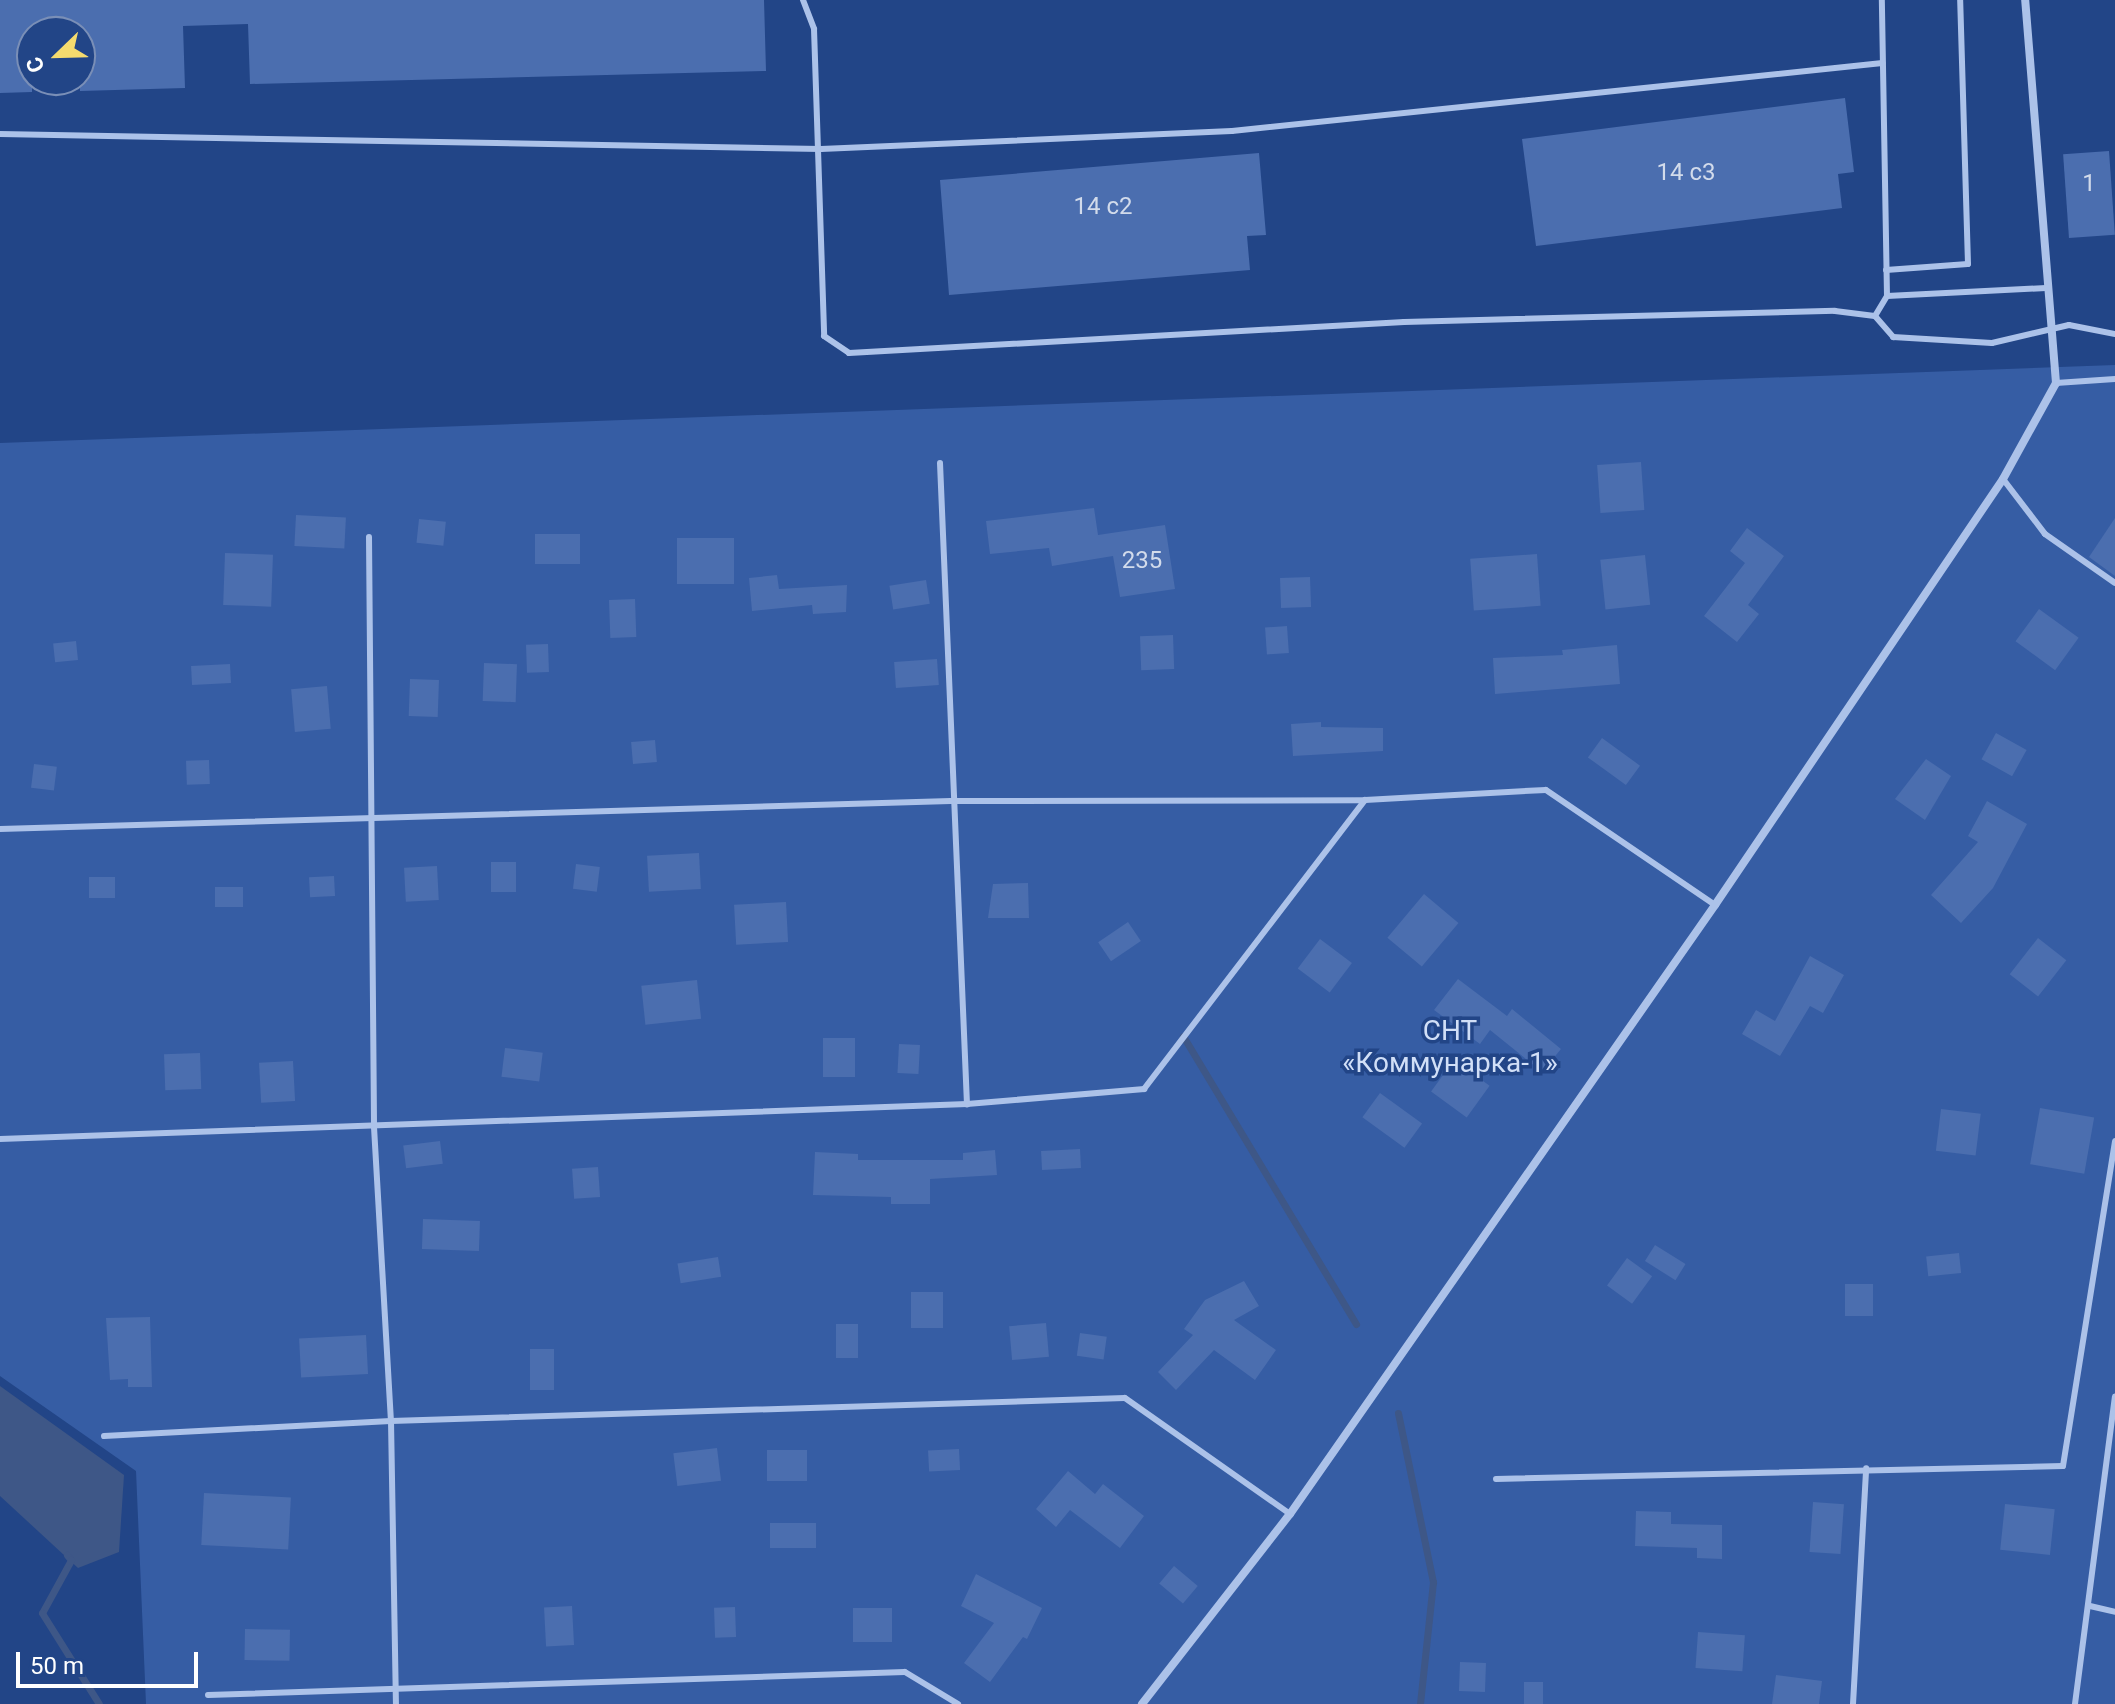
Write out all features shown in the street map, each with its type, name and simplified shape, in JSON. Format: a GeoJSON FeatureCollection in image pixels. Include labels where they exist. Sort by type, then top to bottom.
{"type":"FeatureCollection","features":[{"type":"Feature","properties":{"kind":"street"},"geometry":{"type":"LineString","coordinates":[[1142,1704],[1290,1514],[1715,905],[2003,479],[2056,383],[2025,0]]}},
{"type":"Feature","properties":{"kind":"lane"},"geometry":{"type":"LineString","coordinates":[[803,0],[814,29],[821,149],[824,336],[849,353],[1404,322],[1835,311],[1875,316],[1893,337],[1992,343],[2050,334],[2069,325],[2115,334]]}},
{"type":"Feature","properties":{"kind":"lane"},"geometry":{"type":"LineString","coordinates":[[1875,316],[1887,296],[1882,0]]}},
{"type":"Feature","properties":{"kind":"lane"},"geometry":{"type":"LineString","coordinates":[[1886,270],[1968,264],[1960,0]]}},
{"type":"Feature","properties":{"kind":"lane"},"geometry":{"type":"LineString","coordinates":[[0,134],[821,149],[1232,131],[1882,63]]}},
{"type":"Feature","properties":{"kind":"lane"},"geometry":{"type":"LineString","coordinates":[[1887,296],[2046,288]]}},
{"type":"Feature","properties":{"kind":"lane"},"geometry":{"type":"LineString","coordinates":[[2056,383],[2115,379]]}},
{"type":"Feature","properties":{"kind":"lane"},"geometry":{"type":"LineString","coordinates":[[940,463],[951,801],[967,1104]]}},
{"type":"Feature","properties":{"kind":"lane"},"geometry":{"type":"LineString","coordinates":[[2003,479],[2045,534],[2115,583]]}},
{"type":"Feature","properties":{"kind":"lane"},"geometry":{"type":"LineString","coordinates":[[369,537],[374,1127],[391,1421],[396,1704]]}},
{"type":"Feature","properties":{"kind":"lane"},"geometry":{"type":"LineString","coordinates":[[0,829],[951,801],[1365,800],[1546,790],[1715,905]]}},
{"type":"Feature","properties":{"kind":"lane"},"geometry":{"type":"LineString","coordinates":[[0,1139],[967,1104],[1144,1089],[1365,800]]}},
{"type":"Feature","properties":{"kind":"lane"},"geometry":{"type":"LineString","coordinates":[[1496,1479],[1866,1468],[2063,1466],[2115,1141]]}},
{"type":"Feature","properties":{"kind":"lane"},"geometry":{"type":"LineString","coordinates":[[2075,1704],[2115,1397]]}},
{"type":"Feature","properties":{"kind":"lane"},"geometry":{"type":"LineString","coordinates":[[104,1436],[391,1421],[1125,1398],[1290,1514]]}},
{"type":"Feature","properties":{"kind":"lane"},"geometry":{"type":"LineString","coordinates":[[1853,1704],[1866,1468]]}},
{"type":"Feature","properties":{"kind":"lane"},"geometry":{"type":"LineString","coordinates":[[2090,1606],[2115,1612]]}},
{"type":"Feature","properties":{"kind":"lane"},"geometry":{"type":"LineString","coordinates":[[208,1695],[905,1672],[958,1704]]}},
{"type":"Feature","properties":{"kind":"green space","name":"СНТ «Коммунарка-1»"},"geometry":{"type":"Polygon","coordinates":[[[2115,365],[2115,1704],[146,1704],[136,1471],[0,1376],[0,443],[2115,365]]]}},
{"type":"Feature","properties":{"kind":"shaded area"},"geometry":{"type":"Polygon","coordinates":[[[0,1386],[124,1475],[119,1552],[78,1568],[0,1496],[0,1386]]]}},
{"type":"Feature","properties":{"kind":"building"},"geometry":{"type":"Polygon","coordinates":[[[0,0],[764,0],[766,71],[250,84],[248,24],[183,26],[185,88],[96,91],[96,16],[16,16],[16,92],[0,93],[0,0]]]}},
{"type":"Feature","properties":{"kind":"building"},"geometry":{"type":"Polygon","coordinates":[[[1845,98],[1854,172],[1838,174],[1842,208],[1536,246],[1522,139],[1845,98]]]}},
{"type":"Feature","properties":{"kind":"building"},"geometry":{"type":"Polygon","coordinates":[[[2109,151],[2115,235],[2069,238],[2063,154],[2109,151]]]}},
{"type":"Feature","properties":{"kind":"building"},"geometry":{"type":"Polygon","coordinates":[[[1259,153],[1266,235],[1247,236],[1250,270],[949,295],[940,180],[1259,153]]]}},
{"type":"Feature","properties":{"kind":"building"},"geometry":{"type":"Polygon","coordinates":[[[1641,462],[1644,510],[1600,513],[1597,465],[1641,462]]]}},
{"type":"Feature","properties":{"kind":"building"},"geometry":{"type":"Polygon","coordinates":[[[1094,508],[1098,535],[1165,525],[1175,589],[1120,597],[1113,556],[1052,566],[1049,548],[990,554],[986,521],[1094,508]]]}},
{"type":"Feature","properties":{"kind":"building"},"geometry":{"type":"Polygon","coordinates":[[[296,515],[346,518],[344,549],[294,546],[296,515]]]}},
{"type":"Feature","properties":{"kind":"building"},"geometry":{"type":"Polygon","coordinates":[[[2115,518],[2115,576],[2089,557],[2115,518]]]}},
{"type":"Feature","properties":{"kind":"building"},"geometry":{"type":"Polygon","coordinates":[[[419,519],[446,522],[443,546],[416,543],[419,519]]]}},
{"type":"Feature","properties":{"kind":"building"},"geometry":{"type":"Polygon","coordinates":[[[1747,528],[1784,556],[1748,605],[1759,614],[1737,642],[1704,616],[1745,563],[1730,551],[1747,528]]]}},
{"type":"Feature","properties":{"kind":"building"},"geometry":{"type":"Polygon","coordinates":[[[535,534],[580,534],[580,564],[535,564],[535,534]]]}},
{"type":"Feature","properties":{"kind":"building"},"geometry":{"type":"Polygon","coordinates":[[[677,538],[734,538],[734,584],[677,584],[677,538]]]}},
{"type":"Feature","properties":{"kind":"building"},"geometry":{"type":"Polygon","coordinates":[[[225,553],[273,555],[271,607],[223,605],[225,553]]]}},
{"type":"Feature","properties":{"kind":"building"},"geometry":{"type":"Polygon","coordinates":[[[1537,554],[1541,606],[1474,611],[1470,559],[1537,554]]]}},
{"type":"Feature","properties":{"kind":"building"},"geometry":{"type":"Polygon","coordinates":[[[1645,555],[1650,605],[1605,609],[1600,560],[1645,555]]]}},
{"type":"Feature","properties":{"kind":"building"},"geometry":{"type":"Polygon","coordinates":[[[777,575],[779,589],[847,585],[846,612],[813,614],[812,605],[752,611],[749,578],[777,575]]]}},
{"type":"Feature","properties":{"kind":"building"},"geometry":{"type":"Polygon","coordinates":[[[1310,577],[1311,607],[1281,608],[1280,578],[1310,577]]]}},
{"type":"Feature","properties":{"kind":"building"},"geometry":{"type":"Polygon","coordinates":[[[926,580],[930,604],[893,609],[889,586],[926,580]]]}},
{"type":"Feature","properties":{"kind":"building"},"geometry":{"type":"Polygon","coordinates":[[[635,599],[636,637],[610,638],[609,600],[635,599]]]}},
{"type":"Feature","properties":{"kind":"building"},"geometry":{"type":"Polygon","coordinates":[[[2039,609],[2079,638],[2055,670],[2015,641],[2039,609]]]}},
{"type":"Feature","properties":{"kind":"building"},"geometry":{"type":"Polygon","coordinates":[[[1287,626],[1289,653],[1267,654],[1265,628],[1287,626]]]}},
{"type":"Feature","properties":{"kind":"building"},"geometry":{"type":"Polygon","coordinates":[[[1173,635],[1174,669],[1141,670],[1140,636],[1173,635]]]}},
{"type":"Feature","properties":{"kind":"building"},"geometry":{"type":"Polygon","coordinates":[[[76,641],[78,660],[55,662],[53,643],[76,641]]]}},
{"type":"Feature","properties":{"kind":"building"},"geometry":{"type":"Polygon","coordinates":[[[548,644],[549,672],[527,673],[526,645],[548,644]]]}},
{"type":"Feature","properties":{"kind":"building"},"geometry":{"type":"Polygon","coordinates":[[[1617,645],[1620,684],[1495,694],[1493,658],[1563,655],[1562,650],[1617,645]]]}},
{"type":"Feature","properties":{"kind":"building"},"geometry":{"type":"Polygon","coordinates":[[[937,659],[939,685],[896,688],[894,662],[937,659]]]}},
{"type":"Feature","properties":{"kind":"building"},"geometry":{"type":"Polygon","coordinates":[[[484,663],[517,664],[516,702],[483,701],[484,663]]]}},
{"type":"Feature","properties":{"kind":"building"},"geometry":{"type":"Polygon","coordinates":[[[230,664],[231,683],[192,685],[191,666],[230,664]]]}},
{"type":"Feature","properties":{"kind":"building"},"geometry":{"type":"Polygon","coordinates":[[[410,679],[439,680],[438,717],[409,716],[410,679]]]}},
{"type":"Feature","properties":{"kind":"building"},"geometry":{"type":"Polygon","coordinates":[[[327,686],[331,729],[295,732],[291,689],[327,686]]]}},
{"type":"Feature","properties":{"kind":"building"},"geometry":{"type":"Polygon","coordinates":[[[1321,722],[1321,727],[1383,728],[1383,751],[1293,756],[1291,724],[1321,722]]]}},
{"type":"Feature","properties":{"kind":"building"},"geometry":{"type":"Polygon","coordinates":[[[1996,733],[2027,750],[2012,776],[1981,759],[1996,733]]]}},
{"type":"Feature","properties":{"kind":"building"},"geometry":{"type":"Polygon","coordinates":[[[1602,738],[1640,766],[1626,785],[1588,757],[1602,738]]]}},
{"type":"Feature","properties":{"kind":"building"},"geometry":{"type":"Polygon","coordinates":[[[655,740],[657,762],[633,764],[631,742],[655,740]]]}},
{"type":"Feature","properties":{"kind":"building"},"geometry":{"type":"Polygon","coordinates":[[[1926,759],[1951,776],[1925,820],[1895,799],[1926,759]]]}},
{"type":"Feature","properties":{"kind":"building"},"geometry":{"type":"Polygon","coordinates":[[[209,760],[210,784],[187,785],[186,761],[209,760]]]}},
{"type":"Feature","properties":{"kind":"building"},"geometry":{"type":"Polygon","coordinates":[[[34,764],[57,767],[54,791],[31,788],[34,764]]]}},
{"type":"Feature","properties":{"kind":"building"},"geometry":{"type":"Polygon","coordinates":[[[1987,801],[2027,824],[1993,888],[1961,923],[1931,895],[1978,842],[1968,836],[1987,801]]]}},
{"type":"Feature","properties":{"kind":"building"},"geometry":{"type":"Polygon","coordinates":[[[699,853],[701,889],[649,892],[647,856],[699,853]]]}},
{"type":"Feature","properties":{"kind":"building"},"geometry":{"type":"Polygon","coordinates":[[[491,862],[516,862],[516,892],[491,892],[491,862]]]}},
{"type":"Feature","properties":{"kind":"building"},"geometry":{"type":"Polygon","coordinates":[[[576,864],[600,867],[597,892],[573,889],[576,864]]]}},
{"type":"Feature","properties":{"kind":"building"},"geometry":{"type":"Polygon","coordinates":[[[437,866],[439,900],[406,902],[404,868],[437,866]]]}},
{"type":"Feature","properties":{"kind":"building"},"geometry":{"type":"Polygon","coordinates":[[[334,876],[335,896],[310,897],[309,877],[334,876]]]}},
{"type":"Feature","properties":{"kind":"building"},"geometry":{"type":"Polygon","coordinates":[[[89,877],[115,877],[115,898],[89,898],[89,877]]]}},
{"type":"Feature","properties":{"kind":"building"},"geometry":{"type":"Polygon","coordinates":[[[1028,883],[1029,918],[988,918],[993,884],[1028,883]]]}},
{"type":"Feature","properties":{"kind":"building"},"geometry":{"type":"Polygon","coordinates":[[[215,887],[243,887],[243,907],[215,907],[215,887]]]}},
{"type":"Feature","properties":{"kind":"building"},"geometry":{"type":"Polygon","coordinates":[[[1424,894],[1458,923],[1422,967],[1387,938],[1424,894]]]}},
{"type":"Feature","properties":{"kind":"building"},"geometry":{"type":"Polygon","coordinates":[[[786,902],[788,942],[736,945],[734,905],[786,902]]]}},
{"type":"Feature","properties":{"kind":"building"},"geometry":{"type":"Polygon","coordinates":[[[1128,922],[1141,941],[1111,961],[1098,942],[1128,922]]]}},
{"type":"Feature","properties":{"kind":"building"},"geometry":{"type":"Polygon","coordinates":[[[2038,938],[2066,960],[2038,996],[2010,974],[2038,938]]]}},
{"type":"Feature","properties":{"kind":"building"},"geometry":{"type":"Polygon","coordinates":[[[1320,939],[1352,963],[1330,993],[1298,969],[1320,939]]]}},
{"type":"Feature","properties":{"kind":"building"},"geometry":{"type":"Polygon","coordinates":[[[1810,956],[1844,975],[1823,1013],[1810,1006],[1780,1056],[1742,1034],[1756,1010],[1775,1021],[1810,956]]]}},
{"type":"Feature","properties":{"kind":"building"},"geometry":{"type":"Polygon","coordinates":[[[1458,979],[1507,1016],[1512,1009],[1561,1049],[1542,1072],[1490,1030],[1480,1044],[1434,1010],[1458,979]]]}},
{"type":"Feature","properties":{"kind":"building"},"geometry":{"type":"Polygon","coordinates":[[[697,980],[701,1019],[645,1025],[641,986],[697,980]]]}},
{"type":"Feature","properties":{"kind":"building"},"geometry":{"type":"Polygon","coordinates":[[[823,1038],[855,1038],[855,1077],[823,1077],[823,1038]]]}},
{"type":"Feature","properties":{"kind":"building"},"geometry":{"type":"Polygon","coordinates":[[[899,1044],[920,1045],[918,1074],[897,1073],[899,1044]]]}},
{"type":"Feature","properties":{"kind":"building"},"geometry":{"type":"Polygon","coordinates":[[[505,1048],[543,1053],[539,1081],[501,1077],[505,1048]]]}},
{"type":"Feature","properties":{"kind":"building"},"geometry":{"type":"Polygon","coordinates":[[[200,1053],[201,1089],[165,1090],[164,1054],[200,1053]]]}},
{"type":"Feature","properties":{"kind":"building"},"geometry":{"type":"Polygon","coordinates":[[[1454,1060],[1490,1086],[1467,1117],[1431,1092],[1454,1060]]]}},
{"type":"Feature","properties":{"kind":"building"},"geometry":{"type":"Polygon","coordinates":[[[293,1061],[295,1101],[261,1103],[259,1063],[293,1061]]]}},
{"type":"Feature","properties":{"kind":"building"},"geometry":{"type":"Polygon","coordinates":[[[1380,1093],[1422,1124],[1404,1148],[1362,1117],[1380,1093]]]}},
{"type":"Feature","properties":{"kind":"building"},"geometry":{"type":"Polygon","coordinates":[[[2040,1108],[2094,1118],[2084,1174],[2030,1164],[2040,1108]]]}},
{"type":"Feature","properties":{"kind":"building"},"geometry":{"type":"Polygon","coordinates":[[[1941,1109],[1981,1114],[1976,1156],[1936,1151],[1941,1109]]]}},
{"type":"Feature","properties":{"kind":"building"},"geometry":{"type":"Polygon","coordinates":[[[440,1141],[443,1164],[406,1168],[403,1146],[440,1141]]]}},
{"type":"Feature","properties":{"kind":"building"},"geometry":{"type":"Polygon","coordinates":[[[1080,1149],[1081,1168],[1042,1170],[1041,1151],[1080,1149]]]}},
{"type":"Feature","properties":{"kind":"building"},"geometry":{"type":"Polygon","coordinates":[[[995,1150],[997,1175],[930,1179],[930,1204],[891,1204],[891,1197],[813,1195],[815,1152],[858,1154],[858,1160],[963,1160],[963,1153],[995,1150]]]}},
{"type":"Feature","properties":{"kind":"building"},"geometry":{"type":"Polygon","coordinates":[[[598,1167],[600,1197],[574,1199],[572,1169],[598,1167]]]}},
{"type":"Feature","properties":{"kind":"building"},"geometry":{"type":"Polygon","coordinates":[[[423,1219],[480,1221],[479,1251],[422,1249],[423,1219]]]}},
{"type":"Feature","properties":{"kind":"building"},"geometry":{"type":"Polygon","coordinates":[[[1655,1245],[1686,1264],[1675,1280],[1645,1261],[1655,1245]]]}},
{"type":"Feature","properties":{"kind":"building"},"geometry":{"type":"Polygon","coordinates":[[[1959,1253],[1961,1273],[1928,1276],[1926,1256],[1959,1253]]]}},
{"type":"Feature","properties":{"kind":"building"},"geometry":{"type":"Polygon","coordinates":[[[718,1257],[721,1277],[681,1283],[678,1263],[718,1257]]]}},
{"type":"Feature","properties":{"kind":"building"},"geometry":{"type":"Polygon","coordinates":[[[1627,1258],[1652,1276],[1632,1304],[1607,1286],[1627,1258]]]}},
{"type":"Feature","properties":{"kind":"building"},"geometry":{"type":"Polygon","coordinates":[[[1244,1281],[1259,1306],[1234,1320],[1276,1350],[1255,1380],[1214,1350],[1176,1390],[1158,1372],[1193,1335],[1184,1329],[1205,1300],[1244,1281]]]}},
{"type":"Feature","properties":{"kind":"building"},"geometry":{"type":"Polygon","coordinates":[[[1845,1284],[1873,1284],[1873,1316],[1845,1316],[1845,1284]]]}},
{"type":"Feature","properties":{"kind":"building"},"geometry":{"type":"Polygon","coordinates":[[[911,1292],[943,1292],[943,1328],[911,1328],[911,1292]]]}},
{"type":"Feature","properties":{"kind":"building"},"geometry":{"type":"Polygon","coordinates":[[[150,1317],[152,1387],[128,1387],[128,1379],[110,1380],[106,1318],[150,1317]]]}},
{"type":"Feature","properties":{"kind":"building"},"geometry":{"type":"Polygon","coordinates":[[[1046,1323],[1049,1357],[1012,1360],[1009,1326],[1046,1323]]]}},
{"type":"Feature","properties":{"kind":"building"},"geometry":{"type":"Polygon","coordinates":[[[836,1324],[858,1324],[858,1358],[836,1358],[836,1324]]]}},
{"type":"Feature","properties":{"kind":"building"},"geometry":{"type":"Polygon","coordinates":[[[1080,1333],[1107,1337],[1104,1360],[1077,1356],[1080,1333]]]}},
{"type":"Feature","properties":{"kind":"building"},"geometry":{"type":"Polygon","coordinates":[[[366,1335],[368,1374],[301,1377],[299,1339],[366,1335]]]}},
{"type":"Feature","properties":{"kind":"building"},"geometry":{"type":"Polygon","coordinates":[[[530,1349],[554,1349],[554,1390],[530,1390],[530,1349]]]}},
{"type":"Feature","properties":{"kind":"building"},"geometry":{"type":"Polygon","coordinates":[[[717,1448],[721,1481],[677,1486],[673,1453],[717,1448]]]}},
{"type":"Feature","properties":{"kind":"building"},"geometry":{"type":"Polygon","coordinates":[[[959,1449],[960,1470],[929,1472],[928,1451],[959,1449]]]}},
{"type":"Feature","properties":{"kind":"building"},"geometry":{"type":"Polygon","coordinates":[[[767,1450],[807,1450],[807,1481],[767,1481],[767,1450]]]}},
{"type":"Feature","properties":{"kind":"building"},"geometry":{"type":"Polygon","coordinates":[[[1068,1471],[1095,1494],[1103,1484],[1144,1516],[1120,1548],[1070,1510],[1056,1527],[1036,1509],[1068,1471]]]}},
{"type":"Feature","properties":{"kind":"building"},"geometry":{"type":"Polygon","coordinates":[[[204,1493],[291,1498],[288,1549],[201,1545],[204,1493]]]}},
{"type":"Feature","properties":{"kind":"building"},"geometry":{"type":"Polygon","coordinates":[[[1813,1502],[1844,1504],[1840,1554],[1810,1552],[1813,1502]]]}},
{"type":"Feature","properties":{"kind":"building"},"geometry":{"type":"Polygon","coordinates":[[[2005,1504],[2055,1509],[2050,1555],[2000,1550],[2005,1504]]]}},
{"type":"Feature","properties":{"kind":"building"},"geometry":{"type":"Polygon","coordinates":[[[1636,1511],[1671,1512],[1671,1524],[1722,1525],[1722,1559],[1697,1558],[1697,1548],[1635,1546],[1636,1511]]]}},
{"type":"Feature","properties":{"kind":"building"},"geometry":{"type":"Polygon","coordinates":[[[770,1523],[816,1523],[816,1548],[770,1548],[770,1523]]]}},
{"type":"Feature","properties":{"kind":"building"},"geometry":{"type":"Polygon","coordinates":[[[1174,1566],[1198,1586],[1183,1604],[1159,1584],[1174,1566]]]}},
{"type":"Feature","properties":{"kind":"building"},"geometry":{"type":"Polygon","coordinates":[[[976,1574],[1042,1608],[1027,1639],[1023,1637],[990,1682],[964,1663],[994,1623],[961,1606],[976,1574]]]}},
{"type":"Feature","properties":{"kind":"building"},"geometry":{"type":"Polygon","coordinates":[[[572,1606],[574,1645],[546,1646],[544,1607],[572,1606]]]}},
{"type":"Feature","properties":{"kind":"building"},"geometry":{"type":"Polygon","coordinates":[[[735,1607],[736,1637],[715,1638],[714,1608],[735,1607]]]}},
{"type":"Feature","properties":{"kind":"building"},"geometry":{"type":"Polygon","coordinates":[[[853,1608],[892,1608],[892,1642],[853,1642],[853,1608]]]}},
{"type":"Feature","properties":{"kind":"building"},"geometry":{"type":"Polygon","coordinates":[[[245,1629],[290,1630],[289,1661],[244,1660],[245,1629]]]}},
{"type":"Feature","properties":{"kind":"building"},"geometry":{"type":"Polygon","coordinates":[[[1698,1632],[1745,1635],[1742,1671],[1695,1668],[1698,1632]]]}},
{"type":"Feature","properties":{"kind":"building"},"geometry":{"type":"Polygon","coordinates":[[[1460,1662],[1486,1663],[1485,1692],[1459,1691],[1460,1662]]]}},
{"type":"Feature","properties":{"kind":"building"},"geometry":{"type":"Polygon","coordinates":[[[1776,1675],[1822,1681],[1819,1704],[1772,1704],[1776,1675]]]}},
{"type":"Feature","properties":{"kind":"building"},"geometry":{"type":"Polygon","coordinates":[[[1524,1682],[1543,1682],[1543,1704],[1524,1704],[1524,1682]]]}},
{"type":"Feature","properties":{"kind":"waterway"},"geometry":{"type":"LineString","coordinates":[[1183,1036],[1356,1324]]}},
{"type":"Feature","properties":{"kind":"waterway"},"geometry":{"type":"LineString","coordinates":[[1398,1413],[1433,1582],[1420,1704]]}},
{"type":"Feature","properties":{"kind":"waterway"},"geometry":{"type":"LineString","coordinates":[[67,1555],[71,1560],[42,1613],[99,1704]]}}]}
